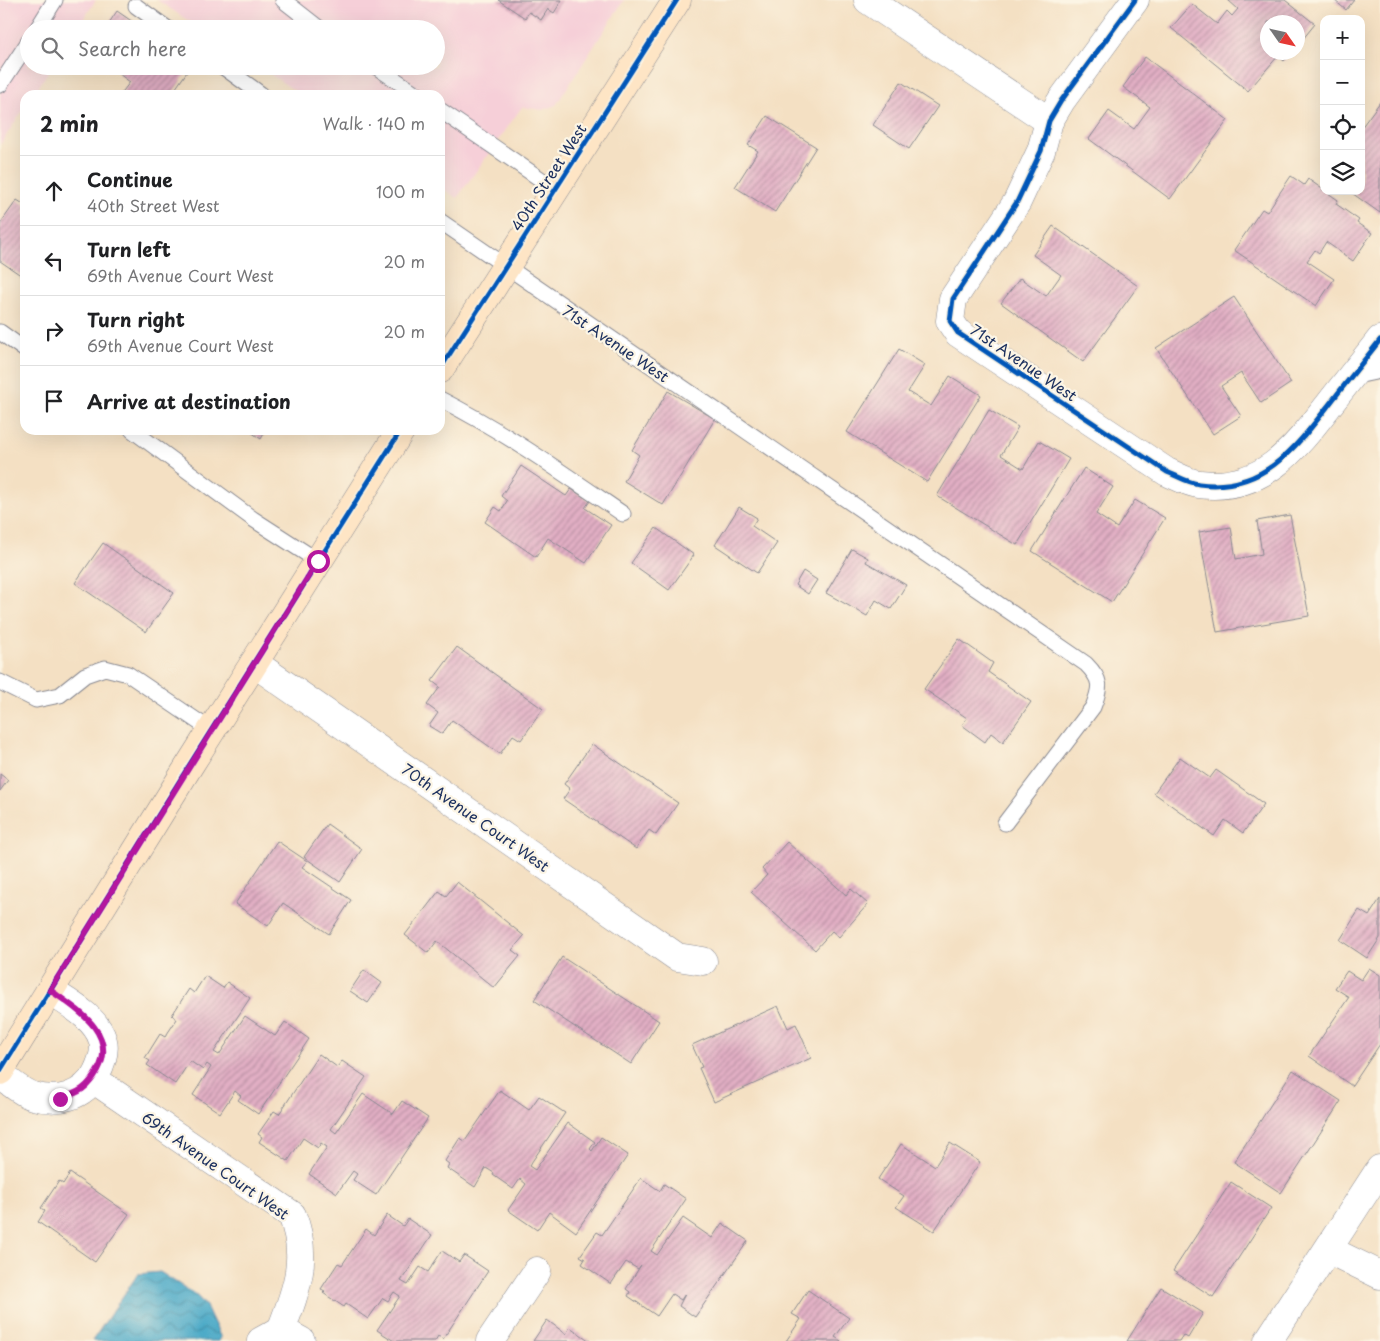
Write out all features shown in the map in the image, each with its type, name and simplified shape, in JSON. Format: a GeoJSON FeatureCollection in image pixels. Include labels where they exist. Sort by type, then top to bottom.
{"type":"FeatureCollection","features":[{"type":"Feature","properties":{"kind":"main road","name":"40th Street West"},"geometry":{"type":"LineString","coordinates":[[445,361],[677,0]]}},
{"type":"Feature","properties":{"kind":"main road"},"geometry":{"type":"LineString","coordinates":[[0,1071],[398,435]]}},
{"type":"Feature","properties":{"kind":"street"},"geometry":{"type":"LineString","coordinates":[[868,0],[1049,121]]}},
{"type":"Feature","properties":{"kind":"street","name":"71st Avenue West"},"geometry":{"type":"LineString","coordinates":[[1135,0],[1061,100],[1049,121],[1041,151],[1017,202],[953,299],[950,321],[958,333],[1167,472],[1198,484],[1225,484],[1253,478],[1278,464],[1298,446],[1380,340]]}},
{"type":"Feature","properties":{"kind":"street","name":"70th Avenue Court West"},"geometry":{"type":"LineString","coordinates":[[254,663],[677,957],[703,961]]}},
{"type":"Feature","properties":{"kind":"street"},"geometry":{"type":"LineString","coordinates":[[0,1075],[31,1096],[60,1099],[82,1091],[93,1078],[102,1062],[103,1041],[96,1028],[84,1014],[50,990]]}},
{"type":"Feature","properties":{"kind":"street","name":"69th Avenue Court West"},"geometry":{"type":"LineString","coordinates":[[93,1078],[292,1215],[300,1234],[302,1253],[292,1303],[276,1338]]}},
{"type":"Feature","properties":{"kind":"street"},"geometry":{"type":"LineString","coordinates":[[1268,1341],[1380,1169]]}},
{"type":"Feature","properties":{"kind":"street"},"geometry":{"type":"LineString","coordinates":[[1329,1250],[1380,1275]]}},
{"type":"Feature","properties":{"kind":"street"},"geometry":{"type":"LineString","coordinates":[[490,1341],[537,1271]]}},
{"type":"Feature","properties":{"kind":"lane"},"geometry":{"type":"LineString","coordinates":[[43,20],[56,0]]}},
{"type":"Feature","properties":{"kind":"lane"},"geometry":{"type":"LineString","coordinates":[[283,0],[309,20]]}},
{"type":"Feature","properties":{"kind":"lane"},"geometry":{"type":"LineString","coordinates":[[136,6],[155,20]]}},
{"type":"Feature","properties":{"kind":"lane"},"geometry":{"type":"LineString","coordinates":[[0,85],[20,55]]}},
{"type":"Feature","properties":{"kind":"lane"},"geometry":{"type":"LineString","coordinates":[[234,75],[255,90]]}},
{"type":"Feature","properties":{"kind":"lane"},"geometry":{"type":"LineString","coordinates":[[388,75],[411,90]]}},
{"type":"Feature","properties":{"kind":"lane"},"geometry":{"type":"LineString","coordinates":[[445,113],[556,189]]}},
{"type":"Feature","properties":{"kind":"lane","name":"71st Avenue West"},"geometry":{"type":"LineString","coordinates":[[445,224],[505,267],[1078,659],[1097,675],[1100,690],[1093,708],[1005,823]]}},
{"type":"Feature","properties":{"kind":"lane"},"geometry":{"type":"LineString","coordinates":[[0,332],[20,346]]}},
{"type":"Feature","properties":{"kind":"lane"},"geometry":{"type":"LineString","coordinates":[[1350,377],[1380,371]]}},
{"type":"Feature","properties":{"kind":"lane"},"geometry":{"type":"LineString","coordinates":[[445,402],[486,422],[623,514]]}},
{"type":"Feature","properties":{"kind":"lane"},"geometry":{"type":"LineString","coordinates":[[139,435],[253,520],[318,561]]}},
{"type":"Feature","properties":{"kind":"lane"},"geometry":{"type":"LineString","coordinates":[[0,682],[36,700],[60,695],[85,675],[105,668],[128,674],[212,731]]}},
{"type":"Feature","properties":{"kind":"shaded area"},"geometry":{"type":"Polygon","coordinates":[[[0,0],[96,0],[83,20],[20,20],[20,75],[46,75],[36,90],[20,90],[20,115],[0,145],[0,0]]]}},
{"type":"Feature","properties":{"kind":"shaded area"},"geometry":{"type":"Polygon","coordinates":[[[157,0],[624,0],[556,105],[542,110],[522,107],[457,198],[445,190],[445,90],[294,90],[271,75],[445,75],[445,20],[187,20],[157,0]]]}},
{"type":"Feature","properties":{"kind":"water"},"geometry":{"type":"Polygon","coordinates":[[[160,1272],[196,1295],[206,1306],[221,1338],[219,1341],[92,1341],[138,1274],[160,1272]]]}},
{"type":"Feature","properties":{"kind":"building"},"geometry":{"type":"Polygon","coordinates":[[[498,0],[562,0],[554,13],[548,9],[541,20],[529,12],[525,18],[498,0]]]}},
{"type":"Feature","properties":{"kind":"building"},"geometry":{"type":"Polygon","coordinates":[[[1228,0],[1285,0],[1304,15],[1260,15],[1260,60],[1275,60],[1248,91],[1171,28],[1192,4],[1217,24],[1227,11],[1232,16],[1238,9],[1228,0]]]}},
{"type":"Feature","properties":{"kind":"building"},"geometry":{"type":"Polygon","coordinates":[[[1334,0],[1354,0],[1346,10],[1334,0]]]}},
{"type":"Feature","properties":{"kind":"building"},"geometry":{"type":"Polygon","coordinates":[[[117,11],[130,20],[111,20],[117,11]]]}},
{"type":"Feature","properties":{"kind":"building"},"geometry":{"type":"Polygon","coordinates":[[[1305,16],[1315,24],[1305,36],[1305,16]]]}},
{"type":"Feature","properties":{"kind":"building"},"geometry":{"type":"Polygon","coordinates":[[[1145,57],[1228,120],[1170,199],[1089,139],[1109,111],[1134,129],[1150,107],[1123,87],[1145,57]]]}},
{"type":"Feature","properties":{"kind":"building"},"geometry":{"type":"Polygon","coordinates":[[[120,75],[185,75],[174,90],[124,90],[130,82],[120,75]]]}},
{"type":"Feature","properties":{"kind":"building"},"geometry":{"type":"Polygon","coordinates":[[[901,82],[938,106],[909,149],[873,125],[901,82]]]}},
{"type":"Feature","properties":{"kind":"building"},"geometry":{"type":"Polygon","coordinates":[[[1380,102],[1380,213],[1355,195],[1365,195],[1365,123],[1380,102]]]}},
{"type":"Feature","properties":{"kind":"building"},"geometry":{"type":"Polygon","coordinates":[[[767,116],[816,147],[775,212],[735,187],[758,151],[748,145],[767,116]]]}},
{"type":"Feature","properties":{"kind":"building"},"geometry":{"type":"Polygon","coordinates":[[[1291,176],[1304,185],[1308,179],[1320,187],[1320,195],[1331,195],[1338,200],[1336,204],[1359,220],[1357,223],[1372,233],[1353,261],[1326,242],[1319,253],[1315,250],[1307,261],[1334,279],[1316,306],[1234,250],[1262,209],[1267,212],[1291,176]]]}},
{"type":"Feature","properties":{"kind":"building"},"geometry":{"type":"Polygon","coordinates":[[[17,200],[20,202],[20,275],[0,261],[0,224],[17,200]]]}},
{"type":"Feature","properties":{"kind":"building"},"geometry":{"type":"Polygon","coordinates":[[[1053,226],[1138,286],[1083,362],[1001,303],[1020,278],[1046,296],[1061,275],[1033,255],[1053,226]]]}},
{"type":"Feature","properties":{"kind":"building"},"geometry":{"type":"Polygon","coordinates":[[[1234,297],[1291,383],[1261,403],[1241,373],[1221,386],[1241,416],[1213,434],[1156,348],[1234,297]]]}},
{"type":"Feature","properties":{"kind":"building"},"geometry":{"type":"Polygon","coordinates":[[[899,349],[925,365],[908,392],[931,406],[950,376],[981,395],[927,482],[847,432],[899,349]]]}},
{"type":"Feature","properties":{"kind":"building"},"geometry":{"type":"Polygon","coordinates":[[[668,391],[715,419],[663,505],[624,481],[639,455],[632,450],[668,391]]]}},
{"type":"Feature","properties":{"kind":"building"},"geometry":{"type":"Polygon","coordinates":[[[989,410],[1018,427],[1001,455],[1023,469],[1039,441],[1069,459],[1017,545],[937,496],[989,410]]]}},
{"type":"Feature","properties":{"kind":"building"},"geometry":{"type":"Polygon","coordinates":[[[255,435],[263,435],[261,439],[255,435]]]}},
{"type":"Feature","properties":{"kind":"building"},"geometry":{"type":"Polygon","coordinates":[[[521,466],[566,496],[571,489],[590,501],[585,508],[611,525],[586,563],[548,538],[536,557],[485,522],[495,507],[501,511],[507,501],[501,496],[521,466]]]}},
{"type":"Feature","properties":{"kind":"building"},"geometry":{"type":"Polygon","coordinates":[[[1084,468],[1113,487],[1096,514],[1117,528],[1135,500],[1165,518],[1112,602],[1032,551],[1084,468]]]}},
{"type":"Feature","properties":{"kind":"building"},"geometry":{"type":"Polygon","coordinates":[[[739,507],[757,518],[752,526],[777,543],[757,573],[715,545],[739,507]]]}},
{"type":"Feature","properties":{"kind":"building"},"geometry":{"type":"Polygon","coordinates":[[[1290,515],[1309,616],[1217,632],[1199,532],[1231,527],[1236,559],[1262,554],[1257,521],[1290,515]]]}},
{"type":"Feature","properties":{"kind":"building"},"geometry":{"type":"Polygon","coordinates":[[[656,528],[694,555],[669,590],[631,563],[656,528]]]}},
{"type":"Feature","properties":{"kind":"building"},"geometry":{"type":"Polygon","coordinates":[[[103,543],[174,593],[146,632],[75,583],[103,543]]]}},
{"type":"Feature","properties":{"kind":"building"},"geometry":{"type":"Polygon","coordinates":[[[852,549],[868,558],[866,562],[906,585],[891,609],[876,600],[867,616],[826,593],[852,549]]]}},
{"type":"Feature","properties":{"kind":"building"},"geometry":{"type":"Polygon","coordinates":[[[803,571],[817,580],[808,594],[795,585],[803,571]]]}},
{"type":"Feature","properties":{"kind":"building"},"geometry":{"type":"Polygon","coordinates":[[[959,639],[993,663],[988,672],[1031,702],[1003,742],[991,733],[985,742],[962,725],[967,718],[924,689],[959,639]]]}},
{"type":"Feature","properties":{"kind":"building"},"geometry":{"type":"Polygon","coordinates":[[[457,647],[543,709],[521,740],[513,735],[500,754],[452,720],[442,734],[429,726],[438,713],[427,705],[440,687],[432,681],[457,647]]]}},
{"type":"Feature","properties":{"kind":"building"},"geometry":{"type":"Polygon","coordinates":[[[592,744],[678,803],[656,835],[649,830],[636,849],[563,799],[570,789],[564,784],[592,744]]]}},
{"type":"Feature","properties":{"kind":"building"},"geometry":{"type":"Polygon","coordinates":[[[1180,757],[1210,778],[1216,770],[1264,804],[1243,833],[1225,820],[1214,836],[1154,793],[1180,757]]]}},
{"type":"Feature","properties":{"kind":"building"},"geometry":{"type":"Polygon","coordinates":[[[0,774],[8,780],[0,791],[0,774]]]}},
{"type":"Feature","properties":{"kind":"building"},"geometry":{"type":"Polygon","coordinates":[[[327,824],[362,849],[340,882],[304,857],[327,824]]]}},
{"type":"Feature","properties":{"kind":"building"},"geometry":{"type":"Polygon","coordinates":[[[277,841],[307,861],[302,867],[351,900],[329,934],[283,903],[268,926],[235,904],[277,841]]]}},
{"type":"Feature","properties":{"kind":"building"},"geometry":{"type":"Polygon","coordinates":[[[787,842],[846,895],[851,889],[868,904],[839,937],[832,931],[815,950],[751,892],[767,875],[762,869],[787,842]]]}},
{"type":"Feature","properties":{"kind":"building"},"geometry":{"type":"Polygon","coordinates":[[[457,882],[524,936],[512,950],[520,956],[494,988],[437,941],[428,953],[405,935],[439,891],[446,896],[457,882]]]}},
{"type":"Feature","properties":{"kind":"building"},"geometry":{"type":"Polygon","coordinates":[[[1380,899],[1380,938],[1367,958],[1340,940],[1359,910],[1369,916],[1380,899]]]}},
{"type":"Feature","properties":{"kind":"building"},"geometry":{"type":"Polygon","coordinates":[[[562,957],[659,1021],[631,1064],[534,1000],[562,957]]]}},
{"type":"Feature","properties":{"kind":"building"},"geometry":{"type":"Polygon","coordinates":[[[1369,968],[1380,975],[1380,1044],[1352,1086],[1309,1056],[1349,997],[1335,988],[1347,971],[1361,980],[1369,968]]]}},
{"type":"Feature","properties":{"kind":"building"},"geometry":{"type":"Polygon","coordinates":[[[364,970],[382,983],[368,1003],[350,991],[364,970]]]}},
{"type":"Feature","properties":{"kind":"building"},"geometry":{"type":"Polygon","coordinates":[[[205,976],[223,988],[227,982],[250,998],[214,1052],[219,1055],[245,1016],[275,1036],[285,1022],[309,1039],[258,1114],[238,1100],[241,1096],[235,1091],[220,1113],[193,1095],[211,1067],[207,1064],[203,1070],[190,1061],[175,1084],[147,1065],[150,1061],[145,1058],[160,1034],[165,1037],[177,1019],[172,1015],[189,989],[194,993],[205,976]]]}},
{"type":"Feature","properties":{"kind":"building"},"geometry":{"type":"Polygon","coordinates":[[[778,1006],[788,1028],[796,1024],[811,1058],[714,1102],[699,1068],[702,1067],[692,1045],[778,1006]]]}},
{"type":"Feature","properties":{"kind":"building"},"geometry":{"type":"Polygon","coordinates":[[[319,1054],[337,1067],[342,1061],[366,1077],[331,1129],[336,1133],[363,1094],[393,1114],[402,1101],[428,1118],[376,1195],[353,1180],[357,1174],[353,1171],[337,1193],[309,1174],[327,1147],[321,1143],[318,1148],[303,1138],[288,1161],[259,1142],[262,1137],[258,1134],[274,1111],[279,1114],[319,1054]]]}},
{"type":"Feature","properties":{"kind":"building"},"geometry":{"type":"Polygon","coordinates":[[[1293,1070],[1341,1101],[1281,1193],[1234,1162],[1293,1070]]]}},
{"type":"Feature","properties":{"kind":"building"},"geometry":{"type":"Polygon","coordinates":[[[500,1090],[529,1110],[539,1096],[565,1113],[529,1166],[535,1170],[568,1123],[595,1142],[590,1149],[592,1151],[601,1137],[628,1155],[576,1232],[549,1212],[537,1230],[508,1210],[526,1184],[520,1179],[513,1189],[486,1168],[475,1187],[447,1168],[449,1164],[445,1161],[460,1138],[465,1141],[500,1090]]]}},
{"type":"Feature","properties":{"kind":"building"},"geometry":{"type":"Polygon","coordinates":[[[950,1143],[980,1162],[934,1231],[896,1207],[904,1196],[878,1179],[901,1144],[935,1166],[950,1143]]]}},
{"type":"Feature","properties":{"kind":"building"},"geometry":{"type":"Polygon","coordinates":[[[70,1173],[129,1214],[95,1262],[38,1222],[45,1211],[41,1208],[59,1181],[63,1184],[70,1173]]]}},
{"type":"Feature","properties":{"kind":"building"},"geometry":{"type":"Polygon","coordinates":[[[641,1178],[660,1191],[664,1184],[686,1199],[651,1251],[657,1255],[683,1218],[712,1238],[722,1223],[748,1241],[695,1317],[679,1306],[685,1294],[681,1300],[672,1294],[657,1316],[628,1296],[630,1292],[626,1289],[641,1265],[638,1269],[626,1262],[611,1284],[582,1264],[585,1259],[580,1256],[597,1232],[602,1235],[641,1178]]]}},
{"type":"Feature","properties":{"kind":"building"},"geometry":{"type":"Polygon","coordinates":[[[1231,1182],[1271,1208],[1213,1297],[1173,1271],[1231,1182]]]}},
{"type":"Feature","properties":{"kind":"building"},"geometry":{"type":"Polygon","coordinates":[[[387,1215],[403,1226],[408,1219],[432,1235],[401,1281],[408,1285],[420,1267],[428,1272],[442,1251],[459,1262],[464,1255],[488,1271],[443,1339],[438,1336],[435,1341],[394,1341],[377,1330],[400,1296],[394,1292],[388,1301],[383,1298],[368,1319],[346,1304],[344,1307],[323,1293],[325,1291],[321,1289],[338,1263],[342,1265],[366,1229],[374,1235],[387,1215]]]}},
{"type":"Feature","properties":{"kind":"building"},"geometry":{"type":"Polygon","coordinates":[[[1161,1287],[1203,1313],[1188,1338],[1183,1335],[1179,1341],[1127,1341],[1161,1287]]]}},
{"type":"Feature","properties":{"kind":"building"},"geometry":{"type":"Polygon","coordinates":[[[808,1290],[849,1318],[835,1337],[841,1341],[786,1341],[801,1319],[792,1314],[808,1290]]]}},
{"type":"Feature","properties":{"kind":"building"},"geometry":{"type":"Polygon","coordinates":[[[547,1320],[566,1334],[570,1327],[590,1341],[533,1341],[547,1320]]]}},
{"type":"Feature","properties":{"kind":"cycle path"},"geometry":{"type":"LineString","coordinates":[[445,361],[677,0]]}},
{"type":"Feature","properties":{"kind":"cycle path"},"geometry":{"type":"LineString","coordinates":[[1135,0],[1061,101],[1049,121],[1041,151],[1017,202],[953,299],[950,321],[958,333],[1167,472],[1199,484],[1221,485],[1241,481],[1259,474],[1289,452],[1380,340]]}},
{"type":"Feature","properties":{"kind":"cycle path"},"geometry":{"type":"LineString","coordinates":[[0,1071],[189,766],[398,435]]}},
{"type":"Feature","properties":{"kind":"route"},"geometry":{"type":"LineString","coordinates":[[60,1099],[82,1091],[93,1078],[102,1062],[103,1041],[96,1028],[84,1014],[50,990],[318,561]]}}]}
